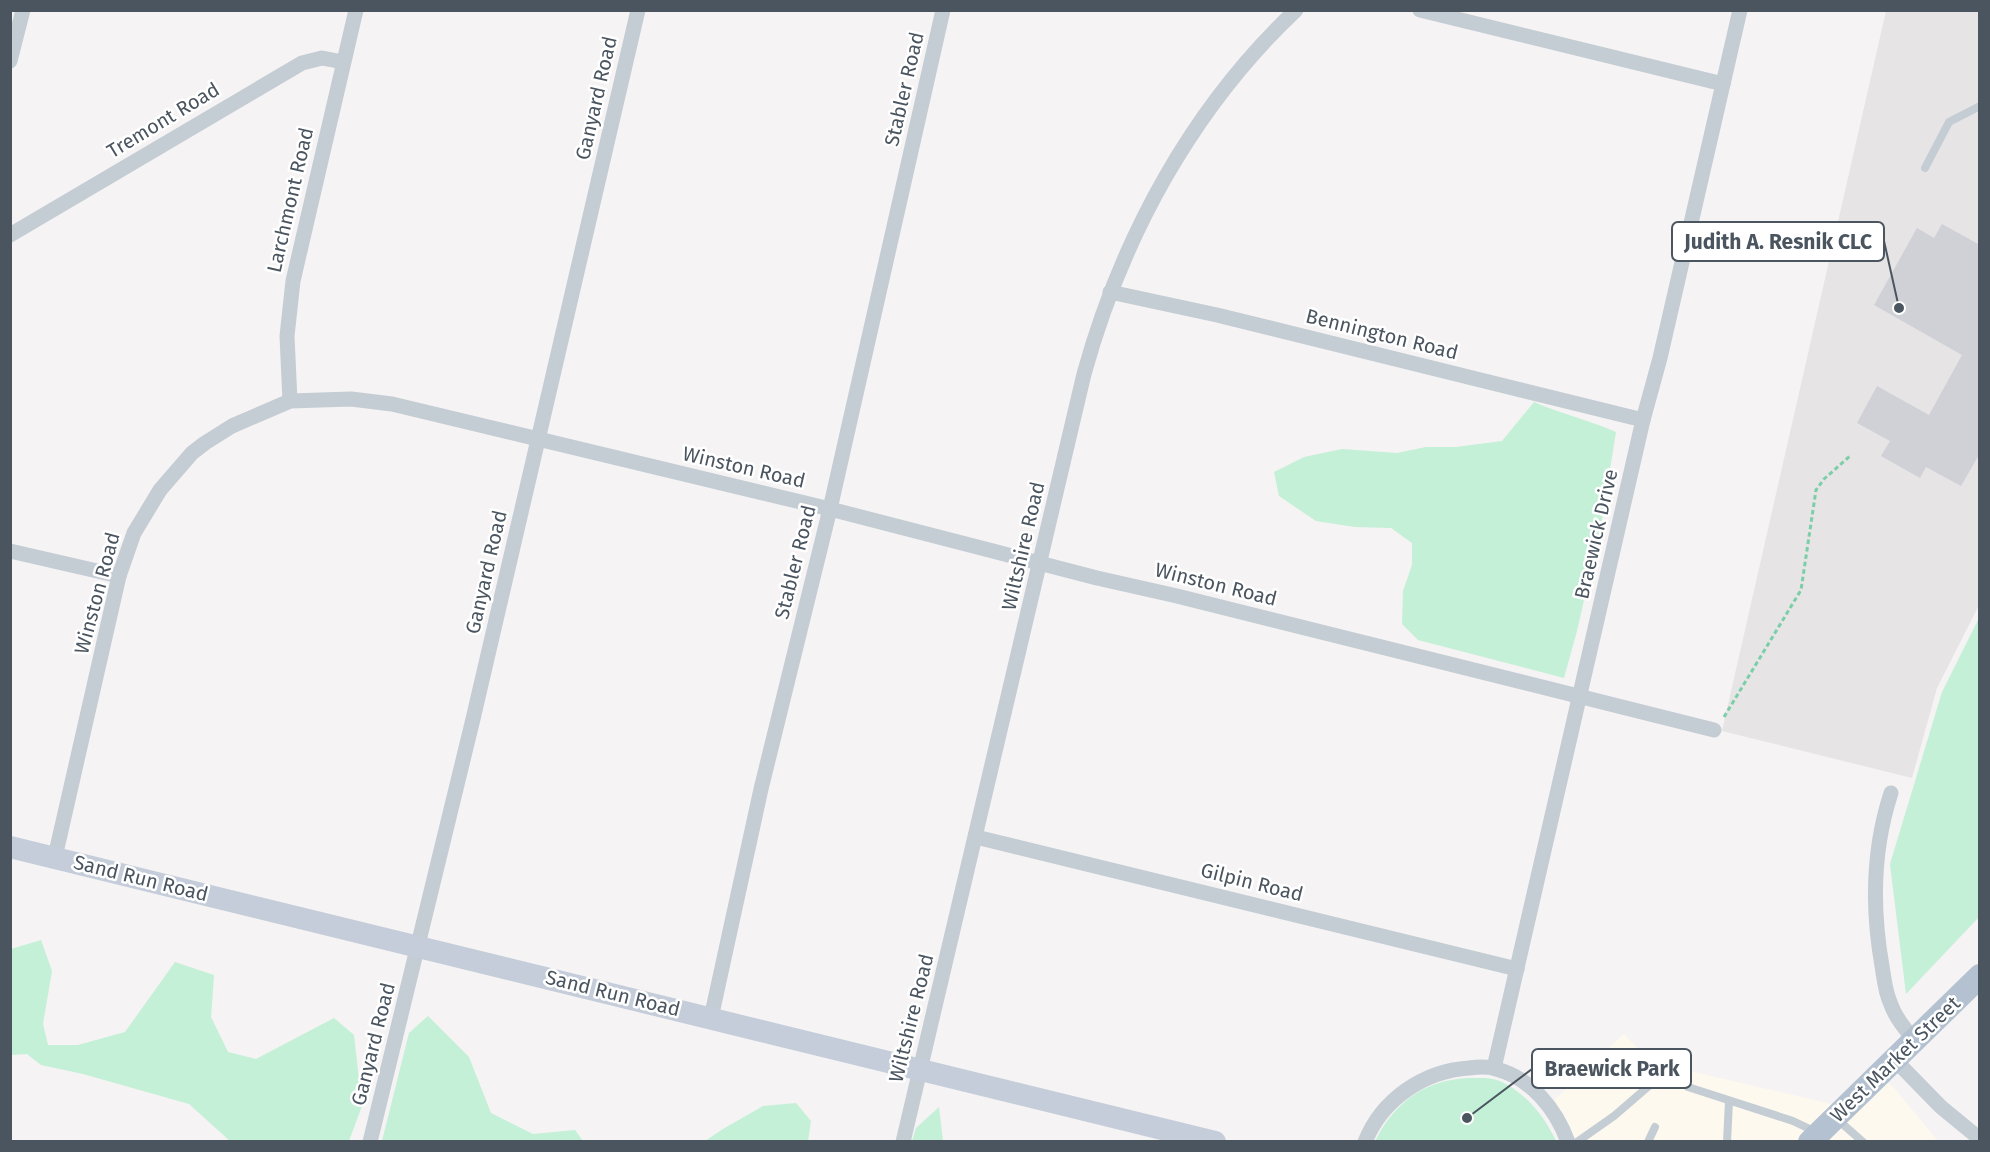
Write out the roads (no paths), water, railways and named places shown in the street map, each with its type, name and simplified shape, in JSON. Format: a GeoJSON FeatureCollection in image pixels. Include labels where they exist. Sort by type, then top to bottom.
{"type":"FeatureCollection","features":[{"type":"Feature","properties":{"kind":"main road","name":"West Market Street"},"geometry":{"type":"LineString","coordinates":[[1821,1131],[1980,976]]}},
{"type":"Feature","properties":{"kind":"street"},"geometry":{"type":"LineString","coordinates":[[10,61],[23,10]]}},
{"type":"Feature","properties":{"kind":"street","name":"Larchmont Road"},"geometry":{"type":"LineString","coordinates":[[290,401],[287,336],[292,281],[356,10]]}},
{"type":"Feature","properties":{"kind":"street","name":"Ganyard Road"},"geometry":{"type":"LineString","coordinates":[[370,1142],[419,945],[638,10]]}},
{"type":"Feature","properties":{"kind":"street","name":"Stabler Road"},"geometry":{"type":"LineString","coordinates":[[711,1018],[761,789],[830,509],[943,10]]}},
{"type":"Feature","properties":{"kind":"street","name":"Wiltshire Road"},"geometry":{"type":"LineString","coordinates":[[903,1142],[1084,374],[1110,292],[1136,231],[1181,151],[1232,78],[1296,10]]}},
{"type":"Feature","properties":{"kind":"street"},"geometry":{"type":"LineString","coordinates":[[1420,10],[1723,84]]}},
{"type":"Feature","properties":{"kind":"street","name":"Braewick Drive"},"geometry":{"type":"LineString","coordinates":[[1494,1068],[1740,10]]}},
{"type":"Feature","properties":{"kind":"street","name":"Tremont Road"},"geometry":{"type":"LineString","coordinates":[[10,235],[302,63],[322,58],[343,62]]}},
{"type":"Feature","properties":{"kind":"street","name":"Bennington Road"},"geometry":{"type":"LineString","coordinates":[[1110,292],[1228,318],[1643,420]]}},
{"type":"Feature","properties":{"kind":"street","name":"Winston Road"},"geometry":{"type":"LineString","coordinates":[[54,858],[119,576],[134,533],[170,476],[192,453],[232,426],[290,401],[365,400],[537,439],[830,509],[1714,730]]}},
{"type":"Feature","properties":{"kind":"street"},"geometry":{"type":"LineString","coordinates":[[10,551],[119,576]]}},
{"type":"Feature","properties":{"kind":"street"},"geometry":{"type":"LineString","coordinates":[[1891,793],[1886,807],[1876,875],[1878,946],[1890,1004],[1915,1041]]}},
{"type":"Feature","properties":{"kind":"street","name":"Gilpin Road"},"geometry":{"type":"LineString","coordinates":[[976,837],[1517,969]]}},
{"type":"Feature","properties":{"kind":"street","name":"Sand Run Road"},"geometry":{"type":"LineString","coordinates":[[10,847],[419,945],[1215,1142]]}},
{"type":"Feature","properties":{"kind":"street"},"geometry":{"type":"LineString","coordinates":[[1895,1060],[1941,1107],[1980,1139]]}},
{"type":"Feature","properties":{"kind":"street"},"geometry":{"type":"LineString","coordinates":[[1365,1142],[1376,1120],[1410,1087],[1426,1078],[1459,1068],[1494,1068],[1522,1081],[1536,1092],[1561,1123],[1568,1142]]}},
{"type":"Feature","properties":{"kind":"lane"},"geometry":{"type":"LineString","coordinates":[[1924,168],[1949,122],[1980,106]]}},
{"type":"Feature","properties":{"kind":"lane"},"geometry":{"type":"LineString","coordinates":[[1577,1142],[1605,1123],[1657,1079]]}},
{"type":"Feature","properties":{"kind":"lane"},"geometry":{"type":"LineString","coordinates":[[1688,1087],[1821,1131],[1863,1142]]}},
{"type":"Feature","properties":{"kind":"lane"},"geometry":{"type":"LineString","coordinates":[[1727,1142],[1730,1101]]}},
{"type":"Feature","properties":{"kind":"lane"},"geometry":{"type":"LineString","coordinates":[[1648,1142],[1655,1127]]}},
{"type":"Feature","properties":{"kind":"place","name":"Judith A. Resnik CLC"},"geometry":{"type":"Point","coordinates":[1899,308]}},
{"type":"Feature","properties":{"kind":"place","name":"Braewick Park"},"geometry":{"type":"Point","coordinates":[1467,1118]}}]}
